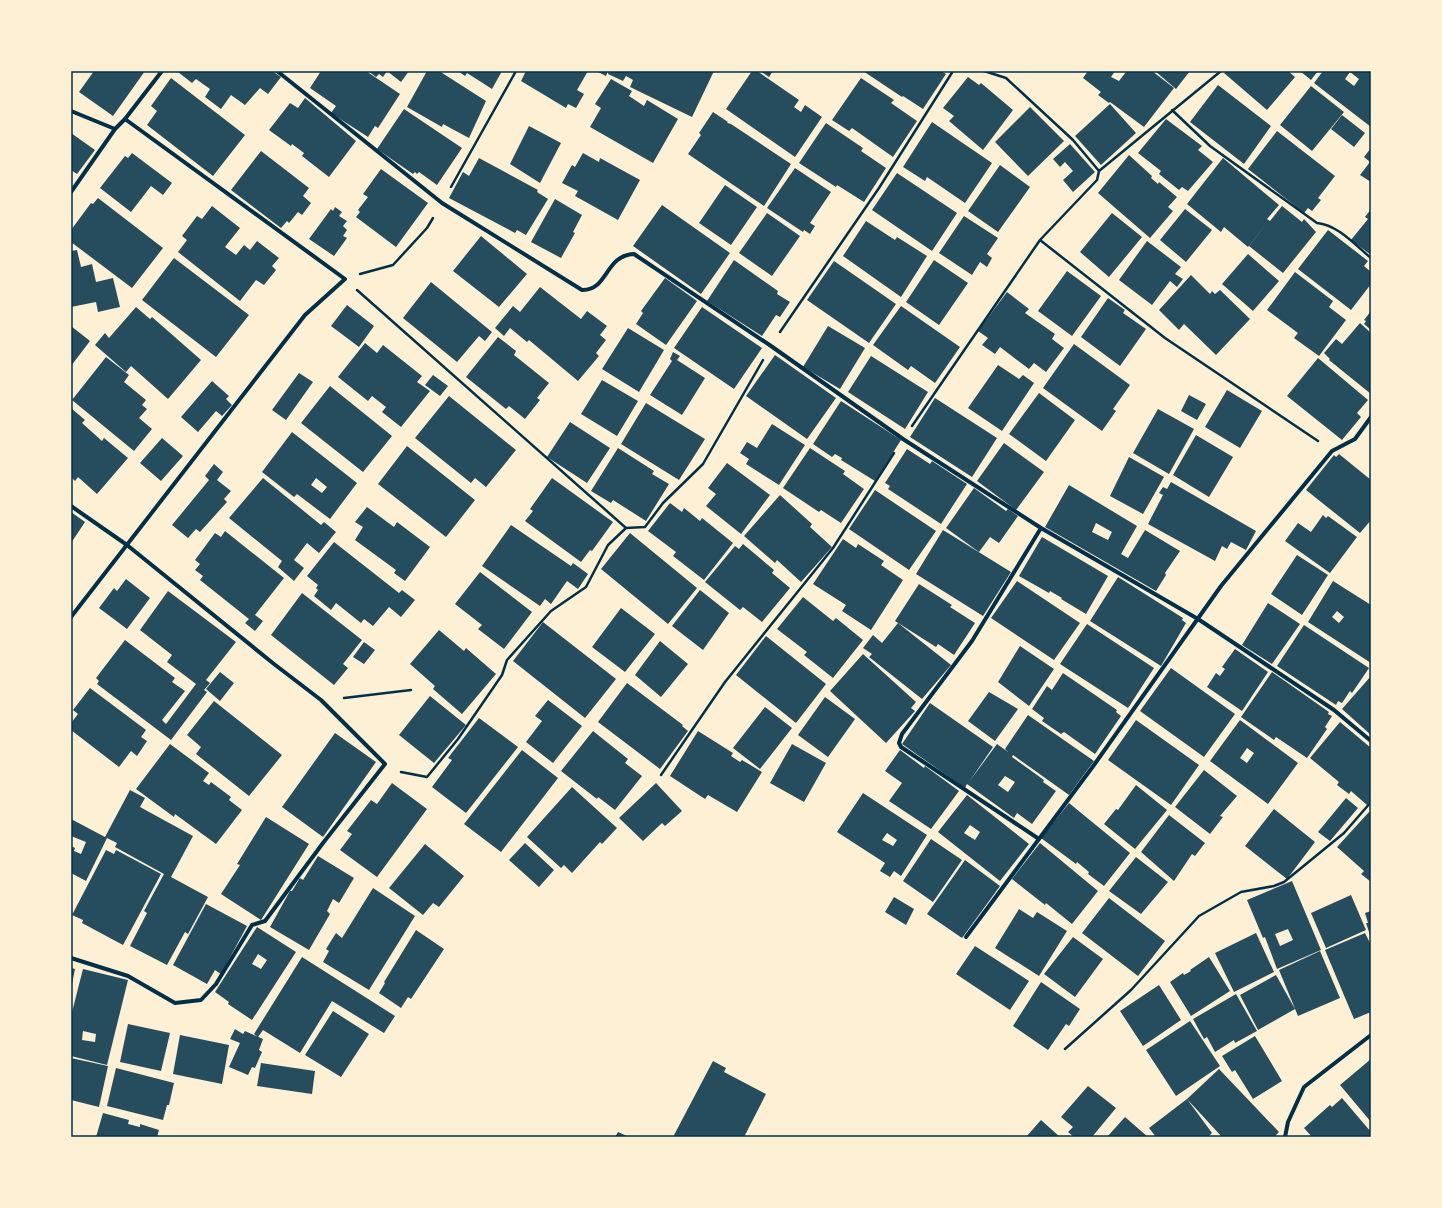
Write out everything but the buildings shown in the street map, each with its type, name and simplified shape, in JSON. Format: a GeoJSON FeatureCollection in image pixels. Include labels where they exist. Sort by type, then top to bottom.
{"type":"FeatureCollection","features":[{"type":"Feature","properties":{"kind":"street"},"geometry":{"type":"LineString","coordinates":[[71,192],[115,129],[125,120],[162,71]]}},
{"type":"Feature","properties":{"kind":"street"},"geometry":{"type":"LineString","coordinates":[[277,71],[442,203],[582,290],[591,290],[596,288],[615,260],[627,254],[634,254],[771,346],[903,440],[1041,528],[1198,619],[1334,710],[1371,741]]}},
{"type":"Feature","properties":{"kind":"street"},"geometry":{"type":"LineString","coordinates":[[71,111],[115,129]]}},
{"type":"Feature","properties":{"kind":"street"},"geometry":{"type":"LineString","coordinates":[[71,617],[305,315],[344,279],[125,120]]}},
{"type":"Feature","properties":{"kind":"street"},"geometry":{"type":"LineString","coordinates":[[966,937],[1094,765],[1221,586],[1332,451],[1355,439],[1371,417]]}},
{"type":"Feature","properties":{"kind":"street"},"geometry":{"type":"LineString","coordinates":[[71,506],[127,545],[274,664],[321,700],[385,764],[323,842],[265,921],[252,925],[216,984],[201,1000],[175,1003],[128,976],[71,958]]}},
{"type":"Feature","properties":{"kind":"street"},"geometry":{"type":"LineString","coordinates":[[1038,840],[901,747],[899,743],[902,734],[972,641],[1041,528]]}},
{"type":"Feature","properties":{"kind":"street"},"geometry":{"type":"LineString","coordinates":[[1285,1137],[1288,1122],[1304,1087],[1371,1035]]}},
{"type":"Feature","properties":{"kind":"path"},"geometry":{"type":"LineString","coordinates":[[385,764],[403,773],[427,777],[458,739],[502,675],[507,660],[551,611],[586,587],[608,545],[626,528],[645,527],[663,504],[703,464],[771,346],[879,188],[953,71]]}},
{"type":"Feature","properties":{"kind":"path"},"geometry":{"type":"LineString","coordinates":[[984,71],[1006,78],[1073,140],[1099,171]]}},
{"type":"Feature","properties":{"kind":"path"},"geometry":{"type":"LineString","coordinates":[[661,775],[725,682],[834,548],[903,440],[1040,240],[1097,180],[1099,171],[1221,71]]}},
{"type":"Feature","properties":{"kind":"path"},"geometry":{"type":"LineString","coordinates":[[1172,110],[1210,146],[1317,223],[1327,224],[1338,230],[1371,258]]}},
{"type":"Feature","properties":{"kind":"path"},"geometry":{"type":"LineString","coordinates":[[1040,240],[1165,338],[1332,451]]}},
{"type":"Feature","properties":{"kind":"path"},"geometry":{"type":"LineString","coordinates":[[344,279],[626,528]]}},
{"type":"Feature","properties":{"kind":"path"},"geometry":{"type":"LineString","coordinates":[[321,700],[411,690]]}},
{"type":"Feature","properties":{"kind":"path"},"geometry":{"type":"LineString","coordinates":[[1065,1049],[1131,990],[1199,916],[1241,892],[1274,886],[1284,882],[1344,833],[1371,802]]}}]}
